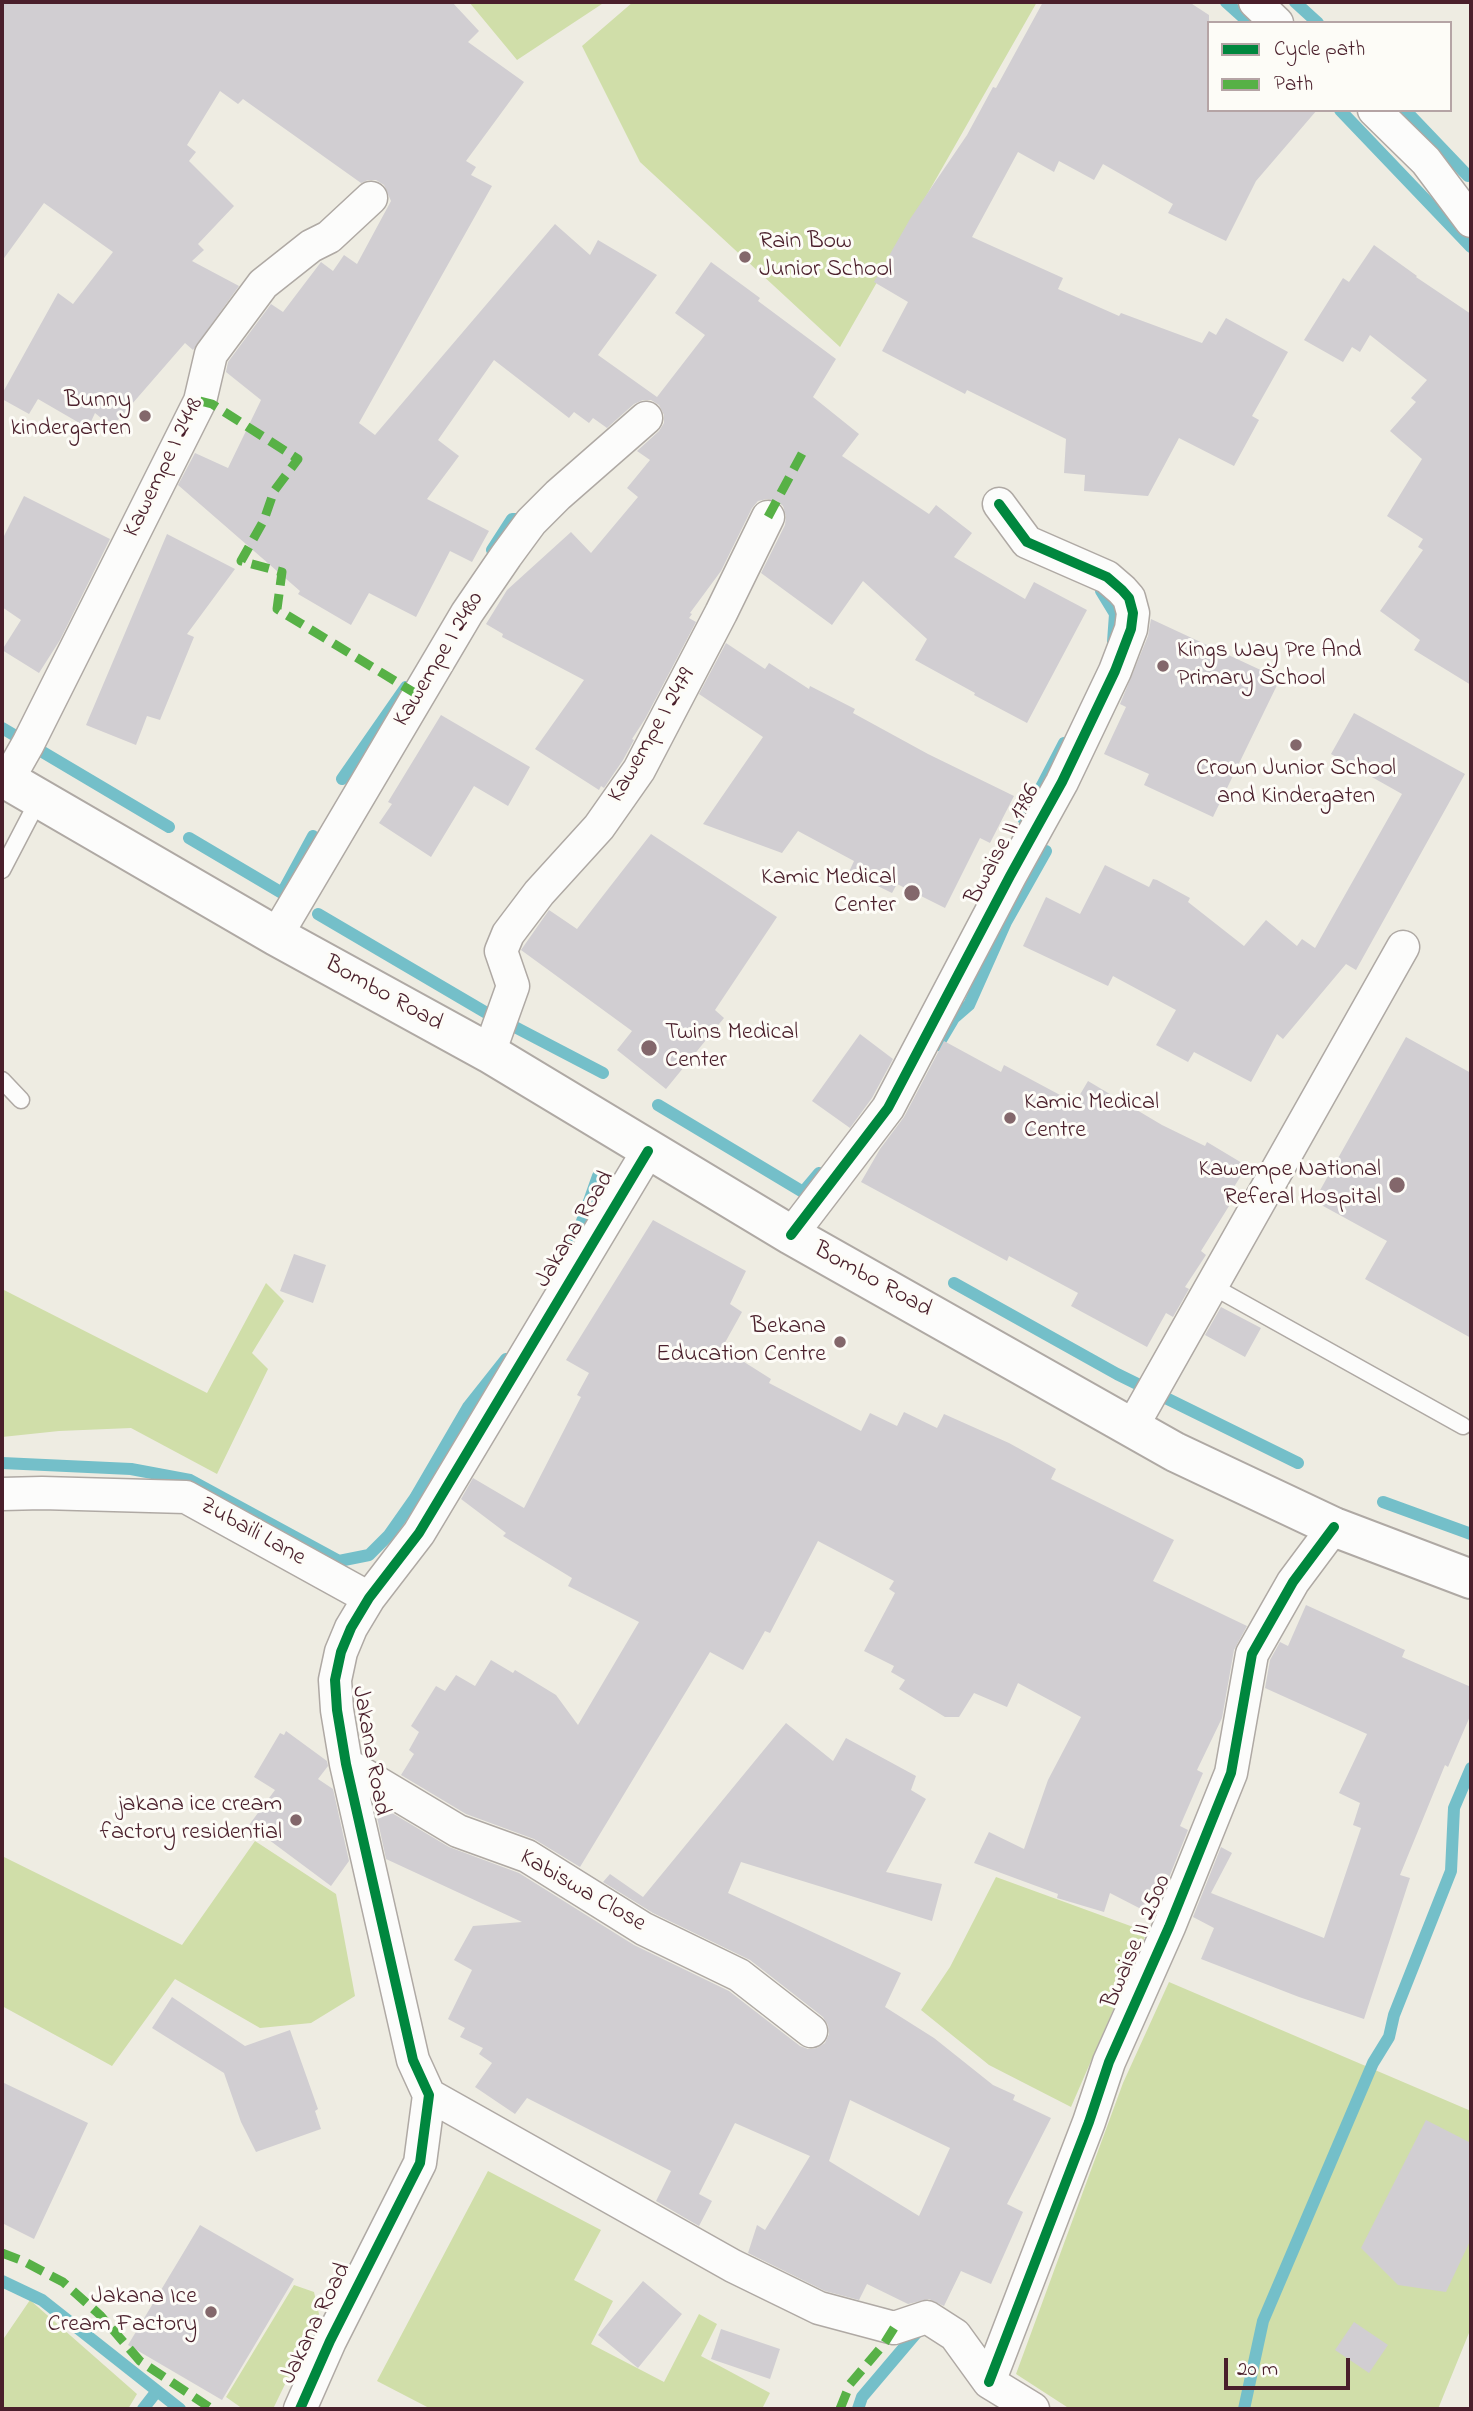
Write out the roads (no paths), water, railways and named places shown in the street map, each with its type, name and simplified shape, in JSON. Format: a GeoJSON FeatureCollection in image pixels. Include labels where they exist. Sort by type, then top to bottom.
{"type":"FeatureCollection","features":[{"type":"Feature","properties":{"kind":"main road","name":"Bombo Road"},"geometry":{"type":"LineString","coordinates":[[16,786],[276,936],[489,1053],[791,1236],[1175,1452],[1334,1527],[1471,1579]]}},
{"type":"Feature","properties":{"kind":"street"},"geometry":{"type":"LineString","coordinates":[[1255,2],[1274,21]]}},
{"type":"Feature","properties":{"kind":"street"},"geometry":{"type":"LineString","coordinates":[[1376,112],[1426,161],[1471,221]]}},
{"type":"Feature","properties":{"kind":"street","name":"Kawempe I 2448"},"geometry":{"type":"LineString","coordinates":[[16,786],[28,744],[200,401],[211,354],[263,284],[311,246],[329,237],[371,198]]}},
{"type":"Feature","properties":{"kind":"street","name":"Kawempe I 2480"},"geometry":{"type":"LineString","coordinates":[[276,936],[467,613],[506,556],[531,522],[558,495],[646,418]]}},
{"type":"Feature","properties":{"kind":"street","name":"Bwaise II 1786"},"geometry":{"type":"LineString","coordinates":[[791,1236],[888,1108],[1003,888],[1062,782],[1115,671],[1131,629],[1133,613],[1129,598],[1122,590],[1107,577],[1027,542],[999,504]]}},
{"type":"Feature","properties":{"kind":"street","name":"Kawempe I 2479"},"geometry":{"type":"LineString","coordinates":[[489,1053],[513,986],[500,951],[508,934],[539,893],[599,827],[639,770],[716,624],[768,517]]}},
{"type":"Feature","properties":{"kind":"street"},"geometry":{"type":"LineString","coordinates":[[1132,1427],[1403,947]]}},
{"type":"Feature","properties":{"kind":"street","name":"Jakana Road"},"geometry":{"type":"LineString","coordinates":[[300,2409],[330,2341],[421,2163],[429,2095],[413,2060],[346,1764],[335,1680],[341,1653],[351,1628],[369,1598],[419,1533],[648,1151]]}},
{"type":"Feature","properties":{"kind":"street","name":"Zubaili Lane"},"geometry":{"type":"LineString","coordinates":[[2,1494],[186,1497],[369,1598]]}},
{"type":"Feature","properties":{"kind":"street","name":"Bwaise II 2500"},"geometry":{"type":"LineString","coordinates":[[989,2382],[1089,2122],[1109,2062],[1169,1927],[1231,1773],[1252,1654],[1293,1582],[1334,1527]]}},
{"type":"Feature","properties":{"kind":"street","name":"Kabiswa Close"},"geometry":{"type":"LineString","coordinates":[[346,1764],[458,1831],[527,1856],[644,1929],[739,1975],[811,2031]]}},
{"type":"Feature","properties":{"kind":"street"},"geometry":{"type":"LineString","coordinates":[[429,2095],[733,2266],[819,2308],[894,2328],[927,2317],[955,2335],[989,2382],[1032,2409]]}},
{"type":"Feature","properties":{"kind":"lane"},"geometry":{"type":"LineString","coordinates":[[2,870],[16,786]]}},
{"type":"Feature","properties":{"kind":"lane"},"geometry":{"type":"LineString","coordinates":[[2,1080],[21,1100]]}},
{"type":"Feature","properties":{"kind":"lane"},"geometry":{"type":"LineString","coordinates":[[1212,1286],[1463,1426]]}},
{"type":"Feature","properties":{"kind":"waterway"},"geometry":{"type":"LineString","coordinates":[[1226,2],[1246,20]]}},
{"type":"Feature","properties":{"kind":"waterway"},"geometry":{"type":"LineString","coordinates":[[1295,2],[1316,21]]}},
{"type":"Feature","properties":{"kind":"waterway"},"geometry":{"type":"LineString","coordinates":[[1342,112],[1471,247]]}},
{"type":"Feature","properties":{"kind":"waterway"},"geometry":{"type":"LineString","coordinates":[[1407,112],[1468,176]]}},
{"type":"Feature","properties":{"kind":"waterway"},"geometry":{"type":"LineString","coordinates":[[492,550],[512,519],[519,519]]}},
{"type":"Feature","properties":{"kind":"waterway"},"geometry":{"type":"LineString","coordinates":[[1101,591],[1115,614],[1113,642]]}},
{"type":"Feature","properties":{"kind":"waterway"},"geometry":{"type":"LineString","coordinates":[[342,779],[406,687]]}},
{"type":"Feature","properties":{"kind":"waterway"},"geometry":{"type":"LineString","coordinates":[[2,728],[169,827]]}},
{"type":"Feature","properties":{"kind":"waterway"},"geometry":{"type":"LineString","coordinates":[[1024,820],[1064,743]]}},
{"type":"Feature","properties":{"kind":"waterway"},"geometry":{"type":"LineString","coordinates":[[189,838],[282,893],[313,836]]}},
{"type":"Feature","properties":{"kind":"waterway"},"geometry":{"type":"LineString","coordinates":[[938,1045],[954,1018],[969,1005],[1006,922],[1046,851]]}},
{"type":"Feature","properties":{"kind":"waterway"},"geometry":{"type":"LineString","coordinates":[[318,914],[490,1015]]}},
{"type":"Feature","properties":{"kind":"waterway"},"geometry":{"type":"LineString","coordinates":[[513,1026],[603,1073]]}},
{"type":"Feature","properties":{"kind":"waterway"},"geometry":{"type":"LineString","coordinates":[[658,1105],[803,1192],[819,1173]]}},
{"type":"Feature","properties":{"kind":"waterway"},"geometry":{"type":"LineString","coordinates":[[569,1258],[598,1176]]}},
{"type":"Feature","properties":{"kind":"waterway"},"geometry":{"type":"LineString","coordinates":[[954,1283],[1117,1374],[1298,1463]]}},
{"type":"Feature","properties":{"kind":"waterway"},"geometry":{"type":"LineString","coordinates":[[2,1463],[131,1469],[190,1480],[339,1561],[369,1555],[389,1535],[415,1498],[468,1407],[506,1359]]}},
{"type":"Feature","properties":{"kind":"waterway"},"geometry":{"type":"LineString","coordinates":[[1383,1502],[1471,1534]]}},
{"type":"Feature","properties":{"kind":"waterway"},"geometry":{"type":"LineString","coordinates":[[1244,2409],[1263,2321],[1373,2063],[1389,2037],[1394,2015],[1451,1871],[1454,1808],[1471,1768]]}},
{"type":"Feature","properties":{"kind":"waterway"},"geometry":{"type":"LineString","coordinates":[[2,2281],[42,2300],[180,2409]]}},
{"type":"Feature","properties":{"kind":"waterway"},"geometry":{"type":"LineString","coordinates":[[858,2409],[862,2397],[918,2331]]}},
{"type":"Feature","properties":{"kind":"waterway"},"geometry":{"type":"LineString","coordinates":[[143,2409],[157,2391]]}},
{"type":"Feature","properties":{"kind":"place","name":"Rain Bow Junior School"},"geometry":{"type":"Point","coordinates":[745,257]}},
{"type":"Feature","properties":{"kind":"place","name":"Bunny kindergarten"},"geometry":{"type":"Point","coordinates":[145,416]}},
{"type":"Feature","properties":{"kind":"place","name":"Kings Way Pre And Primary School"},"geometry":{"type":"Point","coordinates":[1163,666]}},
{"type":"Feature","properties":{"kind":"place","name":"Crown Junior School and Kindergaten"},"geometry":{"type":"Point","coordinates":[1296,745]}},
{"type":"Feature","properties":{"kind":"place","name":"Kamic Medical Center"},"geometry":{"type":"Point","coordinates":[912,893]}},
{"type":"Feature","properties":{"kind":"place","name":"Twins Medical Center"},"geometry":{"type":"Point","coordinates":[649,1048]}},
{"type":"Feature","properties":{"kind":"place","name":"Kamic Medical Centre"},"geometry":{"type":"Point","coordinates":[1010,1118]}},
{"type":"Feature","properties":{"kind":"place","name":"Kawempe National Referal Hospital"},"geometry":{"type":"Point","coordinates":[1397,1185]}},
{"type":"Feature","properties":{"kind":"place","name":"Bekana Education Centre"},"geometry":{"type":"Point","coordinates":[840,1342]}},
{"type":"Feature","properties":{"kind":"place","name":"jakana ice cream factory residential"},"geometry":{"type":"Point","coordinates":[296,1820]}},
{"type":"Feature","properties":{"kind":"place","name":"Jakana Ice Cream Factory"},"geometry":{"type":"Point","coordinates":[211,2312]}}]}
